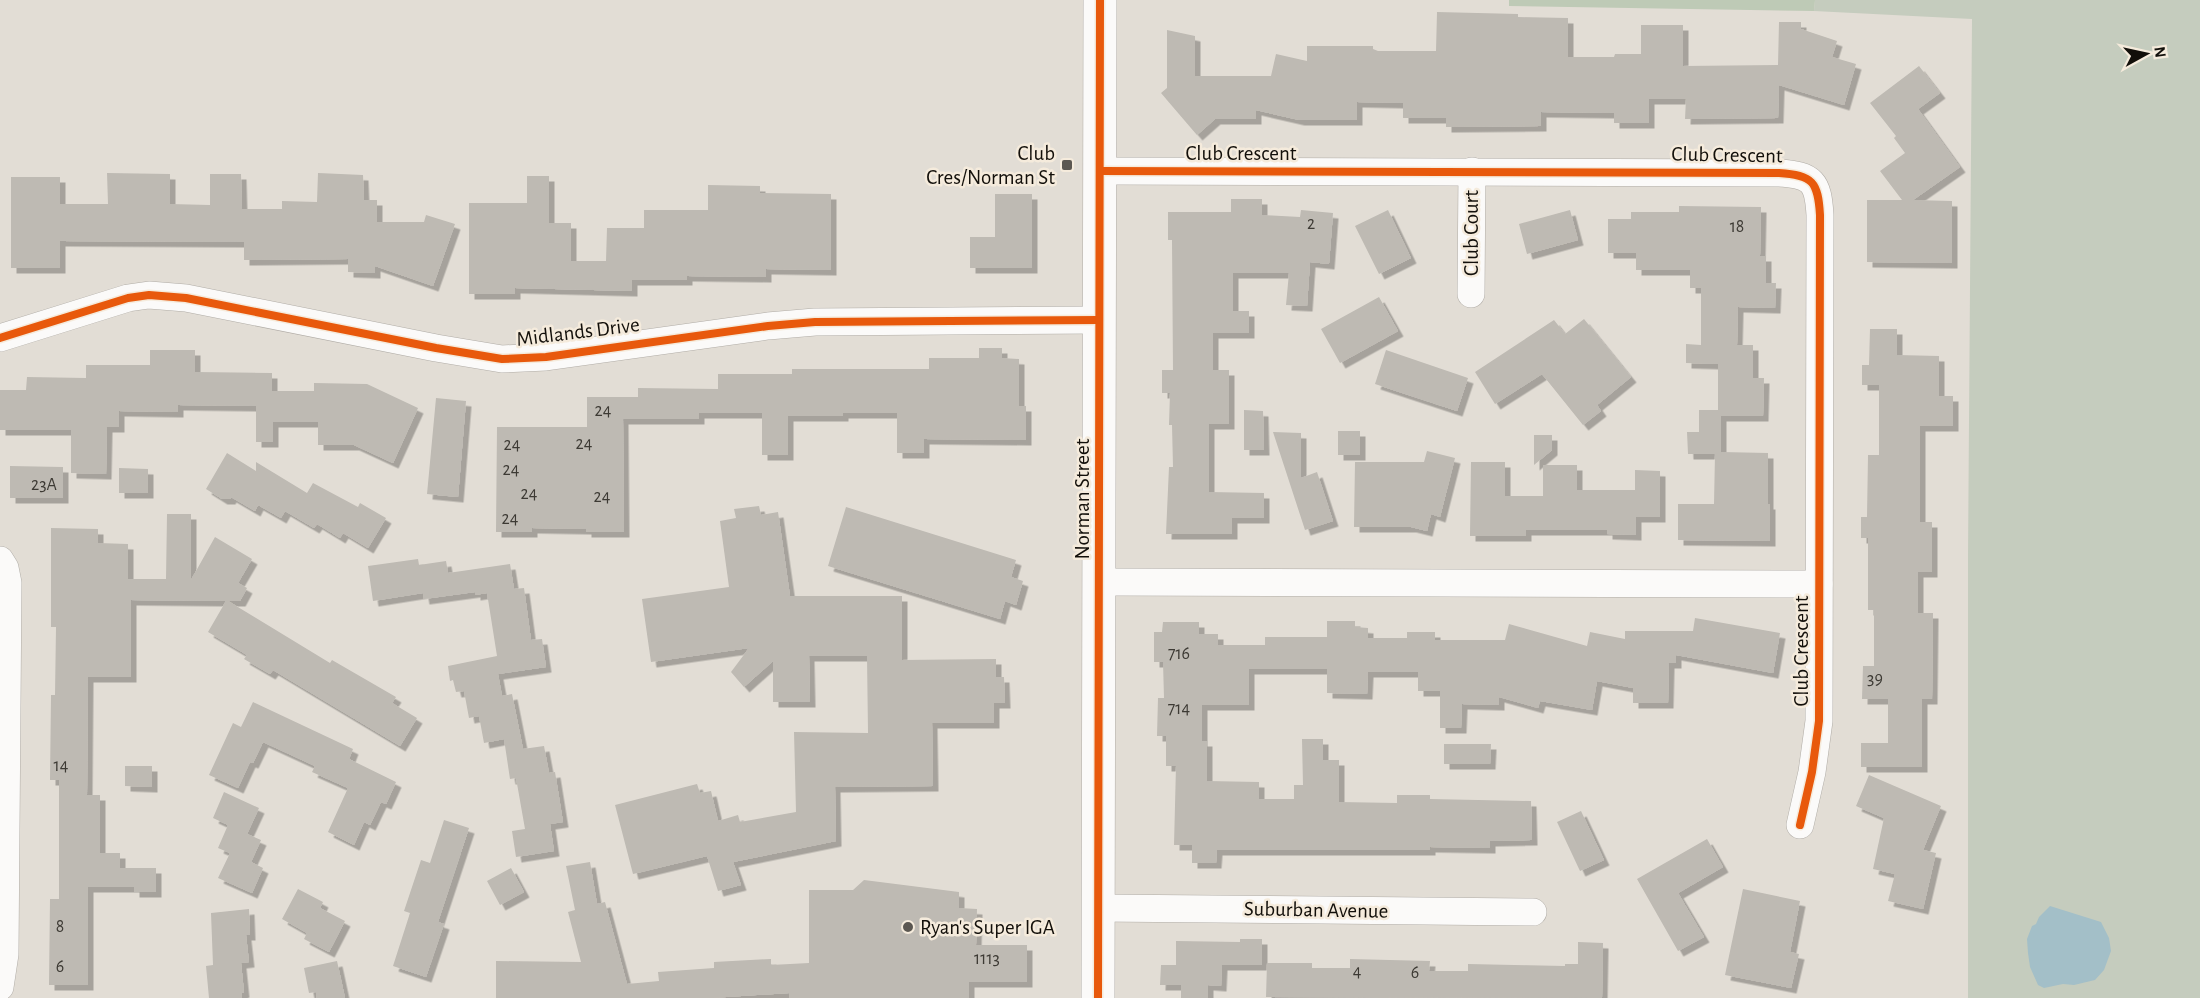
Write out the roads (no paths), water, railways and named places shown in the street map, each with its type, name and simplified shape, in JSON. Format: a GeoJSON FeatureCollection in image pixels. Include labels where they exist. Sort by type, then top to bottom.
{"type":"FeatureCollection","features":[{"type":"Feature","properties":{"kind":"main road","name":"Norman Street"},"geometry":{"type":"LineString","coordinates":[[1098,998],[1100,0]]}},
{"type":"Feature","properties":{"kind":"street","name":"Club Crescent"},"geometry":{"type":"LineString","coordinates":[[1100,171],[1779,173],[1797,175],[1813,181],[1817,188],[1820,215],[1819,721],[1812,772],[1800,825]]}},
{"type":"Feature","properties":{"kind":"street","name":"Club Court"},"geometry":{"type":"LineString","coordinates":[[1471,294],[1472,171]]}},
{"type":"Feature","properties":{"kind":"street","name":"Midlands Drive"},"geometry":{"type":"LineString","coordinates":[[0,338],[128,298],[149,295],[186,298],[501,359],[546,357],[768,326],[815,322],[1100,320]]}},
{"type":"Feature","properties":{"kind":"street"},"geometry":{"type":"LineString","coordinates":[[0,560],[5,568],[8,583],[5,954],[0,987]]}},
{"type":"Feature","properties":{"kind":"street","name":"Club Crescent"},"geometry":{"type":"LineString","coordinates":[[1100,582],[1819,584]]}},
{"type":"Feature","properties":{"kind":"street","name":"Suburban Avenue"},"geometry":{"type":"LineString","coordinates":[[1098,908],[1533,912]]}},
{"type":"Feature","properties":{"kind":"water"},"geometry":{"type":"Polygon","coordinates":[[[2050,906],[2101,922],[2109,938],[2111,951],[2104,970],[2095,980],[2044,988],[2038,985],[2030,967],[2027,939],[2032,926],[2050,906]]]}},
{"type":"Feature","properties":{"kind":"place","name":"Club Cres/Norman St"},"geometry":{"type":"Point","coordinates":[1067,165]}},
{"type":"Feature","properties":{"kind":"place","name":"Ryan's Super IGA"},"geometry":{"type":"Point","coordinates":[908,927]}}]}
